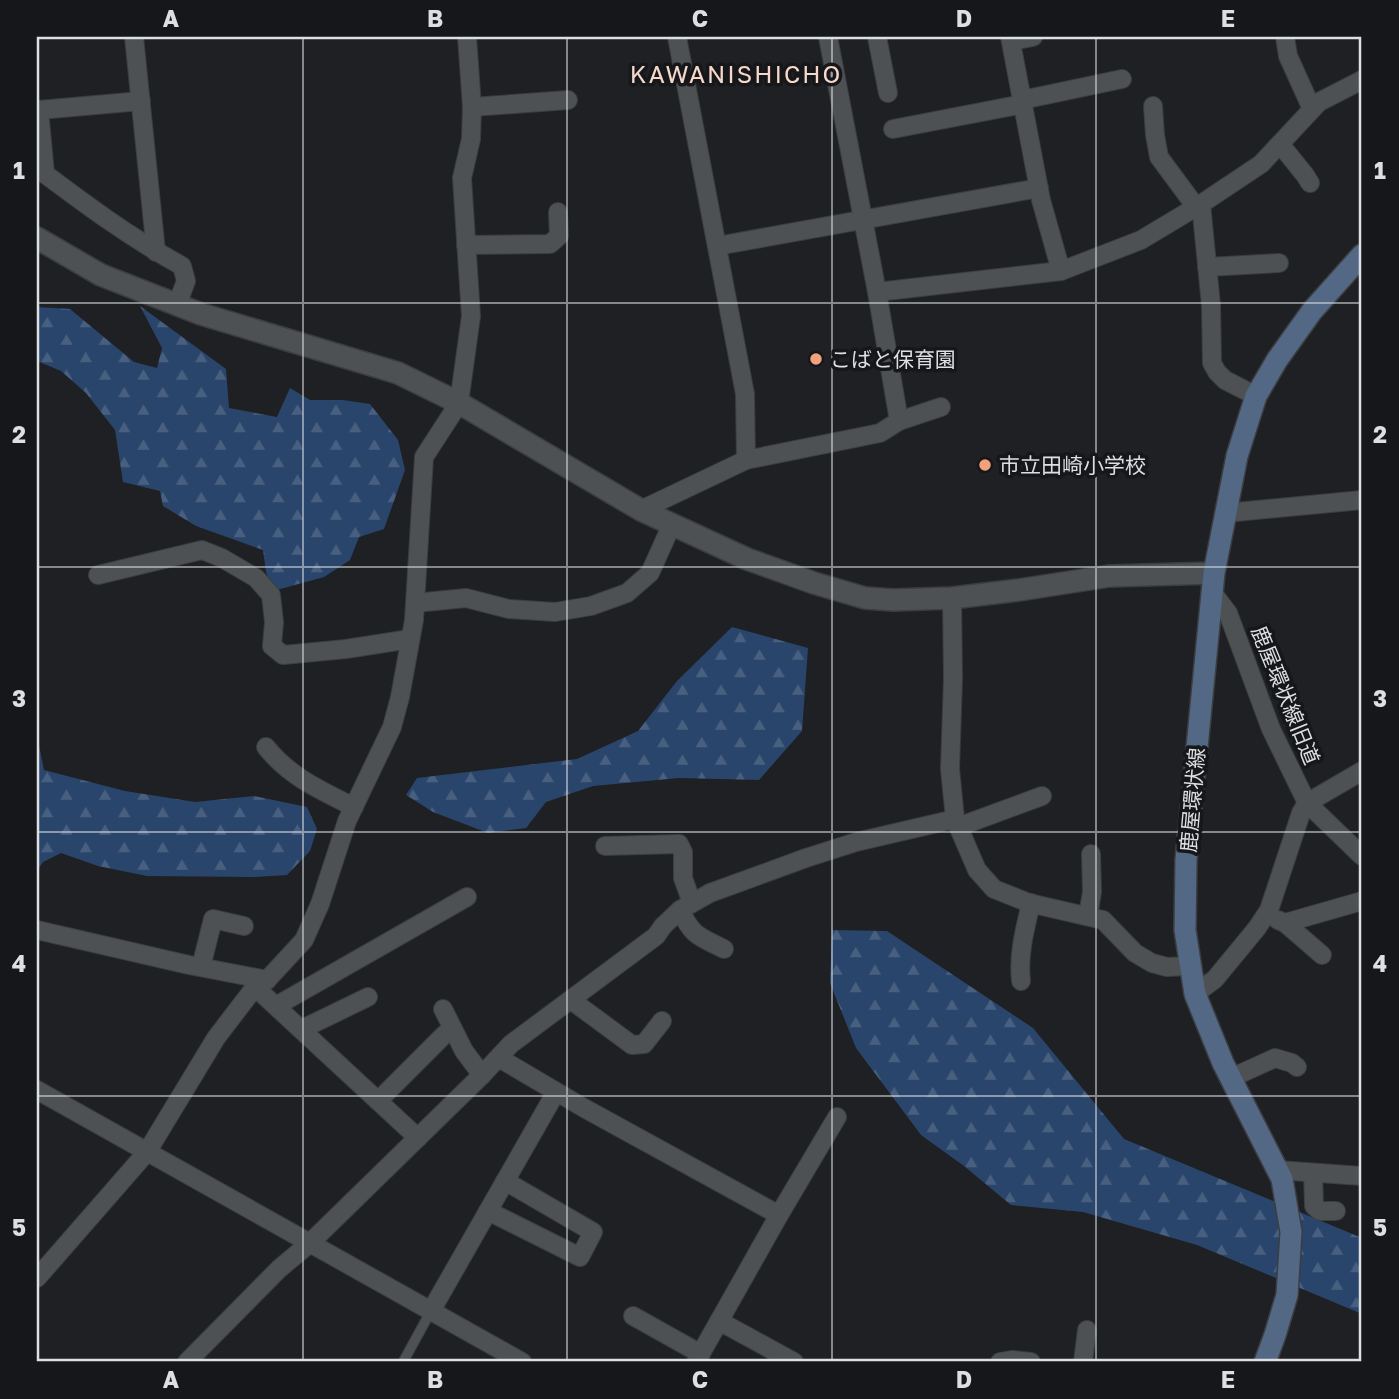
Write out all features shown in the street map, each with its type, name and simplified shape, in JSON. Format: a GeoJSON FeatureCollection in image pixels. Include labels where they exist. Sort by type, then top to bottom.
{"type":"FeatureCollection","features":[{"type":"Feature","properties":{"kind":"main road","name":"鹿屋環状線"},"geometry":{"type":"LineString","coordinates":[[1265,1362],[1287,1295],[1291,1232],[1282,1179],[1223,1063],[1195,994],[1185,930],[1186,860],[1213,583],[1237,456],[1256,396],[1277,360],[1312,311],[1362,255]]}},
{"type":"Feature","properties":{"kind":"street"},"geometry":{"type":"LineString","coordinates":[[134,37],[156,252]]}},
{"type":"Feature","properties":{"kind":"street"},"geometry":{"type":"LineString","coordinates":[[37,1278],[147,1152],[216,1038],[261,984],[304,940],[320,904],[347,821],[392,727],[400,697],[415,603],[424,457],[459,403],[471,316],[462,178],[471,139],[472,107],[467,37]]}},
{"type":"Feature","properties":{"kind":"street"},"geometry":{"type":"LineString","coordinates":[[677,37],[746,394],[746,460]]}},
{"type":"Feature","properties":{"kind":"street"},"geometry":{"type":"LineString","coordinates":[[828,37],[899,421]]}},
{"type":"Feature","properties":{"kind":"street"},"geometry":{"type":"LineString","coordinates":[[877,37],[888,93]]}},
{"type":"Feature","properties":{"kind":"street"},"geometry":{"type":"LineString","coordinates":[[1033,37],[1011,39],[1039,188],[1061,271]]}},
{"type":"Feature","properties":{"kind":"street"},"geometry":{"type":"LineString","coordinates":[[1285,37],[1288,56],[1312,109]]}},
{"type":"Feature","properties":{"kind":"street"},"geometry":{"type":"LineString","coordinates":[[893,129],[1023,102],[1114,77]]}},
{"type":"Feature","properties":{"kind":"street"},"geometry":{"type":"LineString","coordinates":[[877,292],[1061,271],[1141,240],[1261,164],[1319,102],[1362,80]]}},
{"type":"Feature","properties":{"kind":"street"},"geometry":{"type":"LineString","coordinates":[[472,107],[568,100]]}},
{"type":"Feature","properties":{"kind":"street"},"geometry":{"type":"LineString","coordinates":[[141,101],[39,110],[41,171],[109,223],[182,266],[186,281],[177,305]]}},
{"type":"Feature","properties":{"kind":"street"},"geometry":{"type":"LineString","coordinates":[[1153,106],[1159,157],[1198,206],[1211,305],[1212,363],[1225,380],[1256,396]]}},
{"type":"Feature","properties":{"kind":"street"},"geometry":{"type":"LineString","coordinates":[[1280,144],[1310,183]]}},
{"type":"Feature","properties":{"kind":"street"},"geometry":{"type":"LineString","coordinates":[[717,246],[1039,188]]}},
{"type":"Feature","properties":{"kind":"street"},"geometry":{"type":"LineString","coordinates":[[466,245],[550,244],[559,236],[558,212]]}},
{"type":"Feature","properties":{"kind":"street"},"geometry":{"type":"LineString","coordinates":[[37,238],[101,275],[201,314],[398,373],[459,403],[642,510],[747,559],[865,598],[951,598],[1109,576],[1213,583]]}},
{"type":"Feature","properties":{"kind":"street"},"geometry":{"type":"LineString","coordinates":[[1207,267],[1279,263]]}},
{"type":"Feature","properties":{"kind":"street"},"geometry":{"type":"LineString","coordinates":[[642,510],[746,460],[880,433],[899,421],[941,407]]}},
{"type":"Feature","properties":{"kind":"street"},"geometry":{"type":"LineString","coordinates":[[1225,513],[1362,500]]}},
{"type":"Feature","properties":{"kind":"street"},"geometry":{"type":"LineString","coordinates":[[415,603],[466,598],[509,609],[555,612],[591,606],[627,593],[650,573],[673,524]]}},
{"type":"Feature","properties":{"kind":"street"},"geometry":{"type":"LineString","coordinates":[[98,575],[202,550],[222,558],[256,578],[271,595],[274,622],[272,646],[283,655],[410,639]]}},
{"type":"Feature","properties":{"kind":"street","name":"鹿屋環状線旧道"},"geometry":{"type":"LineString","coordinates":[[1213,583],[1228,613],[1271,729],[1307,803]]}},
{"type":"Feature","properties":{"kind":"street"},"geometry":{"type":"LineString","coordinates":[[951,598],[953,679],[950,769],[956,823],[977,870],[994,889],[1031,903],[1102,920],[1135,953],[1152,963],[1167,967],[1189,966]]}},
{"type":"Feature","properties":{"kind":"street"},"geometry":{"type":"LineString","coordinates":[[266,747],[304,782],[354,807]]}},
{"type":"Feature","properties":{"kind":"street"},"geometry":{"type":"LineString","coordinates":[[1195,994],[1215,979],[1269,910],[1301,813],[1307,803],[1362,771]]}},
{"type":"Feature","properties":{"kind":"street"},"geometry":{"type":"LineString","coordinates":[[187,1362],[511,1044],[656,936],[663,926],[686,906],[710,893],[856,842],[956,823],[1042,796]]}},
{"type":"Feature","properties":{"kind":"street"},"geometry":{"type":"LineString","coordinates":[[1307,803],[1362,856]]}},
{"type":"Feature","properties":{"kind":"street"},"geometry":{"type":"LineString","coordinates":[[605,846],[679,844],[683,852],[687,925],[696,935],[724,948]]}},
{"type":"Feature","properties":{"kind":"street"},"geometry":{"type":"LineString","coordinates":[[1088,916],[1092,892],[1091,854]]}},
{"type":"Feature","properties":{"kind":"street"},"geometry":{"type":"LineString","coordinates":[[276,1006],[467,897]]}},
{"type":"Feature","properties":{"kind":"street"},"geometry":{"type":"LineString","coordinates":[[1285,923],[1362,901]]}},
{"type":"Feature","properties":{"kind":"street"},"geometry":{"type":"LineString","coordinates":[[1021,981],[1021,947],[1031,903]]}},
{"type":"Feature","properties":{"kind":"street"},"geometry":{"type":"LineString","coordinates":[[1265,915],[1285,923],[1322,955]]}},
{"type":"Feature","properties":{"kind":"street"},"geometry":{"type":"LineString","coordinates":[[201,967],[213,919],[244,926]]}},
{"type":"Feature","properties":{"kind":"street"},"geometry":{"type":"LineString","coordinates":[[37,930],[201,967],[261,984],[276,1006],[418,1138]]}},
{"type":"Feature","properties":{"kind":"street"},"geometry":{"type":"LineString","coordinates":[[302,1029],[368,997]]}},
{"type":"Feature","properties":{"kind":"street"},"geometry":{"type":"LineString","coordinates":[[571,1000],[632,1045],[644,1044],[662,1021]]}},
{"type":"Feature","properties":{"kind":"street"},"geometry":{"type":"LineString","coordinates":[[443,1009],[464,1051],[482,1075]]}},
{"type":"Feature","properties":{"kind":"street"},"geometry":{"type":"LineString","coordinates":[[378,1101],[445,1034]]}},
{"type":"Feature","properties":{"kind":"street"},"geometry":{"type":"LineString","coordinates":[[499,1058],[779,1215]]}},
{"type":"Feature","properties":{"kind":"street"},"geometry":{"type":"LineString","coordinates":[[1231,1078],[1275,1058],[1297,1067]]}},
{"type":"Feature","properties":{"kind":"street"},"geometry":{"type":"LineString","coordinates":[[37,1090],[522,1362]]}},
{"type":"Feature","properties":{"kind":"street"},"geometry":{"type":"LineString","coordinates":[[431,1311],[556,1092]]}},
{"type":"Feature","properties":{"kind":"street"},"geometry":{"type":"LineString","coordinates":[[634,1316],[698,1358],[837,1117]]}},
{"type":"Feature","properties":{"kind":"street"},"geometry":{"type":"LineString","coordinates":[[1277,1170],[1362,1177]]}},
{"type":"Feature","properties":{"kind":"street"},"geometry":{"type":"LineString","coordinates":[[1313,1173],[1314,1206],[1320,1211],[1336,1211]]}},
{"type":"Feature","properties":{"kind":"street"},"geometry":{"type":"LineString","coordinates":[[488,1211],[580,1256],[593,1232],[505,1181]]}},
{"type":"Feature","properties":{"kind":"street"},"geometry":{"type":"LineString","coordinates":[[719,1321],[794,1362]]}},
{"type":"Feature","properties":{"kind":"street"},"geometry":{"type":"LineString","coordinates":[[1083,1362],[1087,1330]]}},
{"type":"Feature","properties":{"kind":"street"},"geometry":{"type":"LineString","coordinates":[[1000,1362],[1031,1362]]}},
{"type":"Feature","properties":{"kind":"lane"},"geometry":{"type":"LineString","coordinates":[[402,1362],[431,1311]]}},
{"type":"Feature","properties":{"kind":"green space"},"geometry":{"type":"Polygon","coordinates":[[[140,306],[226,369],[229,408],[277,417],[290,388],[310,400],[343,400],[370,404],[398,440],[405,470],[384,529],[359,537],[350,560],[324,577],[273,591],[266,572],[263,550],[196,526],[163,506],[160,491],[123,482],[115,430],[86,393],[61,371],[37,361],[37,307],[70,309],[134,362],[157,368],[162,348],[140,306]]]}},
{"type":"Feature","properties":{"kind":"green space"},"geometry":{"type":"Polygon","coordinates":[[[732,627],[808,648],[802,731],[759,780],[679,778],[593,786],[546,802],[526,828],[488,833],[433,812],[406,795],[417,778],[577,759],[638,731],[677,681],[732,627]]]}},
{"type":"Feature","properties":{"kind":"green space"},"geometry":{"type":"Polygon","coordinates":[[[37,735],[44,770],[125,791],[195,802],[254,796],[307,807],[317,829],[310,851],[287,875],[147,876],[98,866],[61,853],[43,862],[37,871],[37,735]]]}},
{"type":"Feature","properties":{"kind":"green space"},"geometry":{"type":"Polygon","coordinates":[[[832,930],[887,931],[1033,1028],[1124,1139],[1362,1238],[1362,1314],[1197,1245],[1083,1212],[1011,1205],[921,1135],[856,1048],[830,983],[832,930]]]}},
{"type":"Feature","properties":{"kind":"place","name":"こばと保育園"},"geometry":{"type":"Point","coordinates":[816,359]}},
{"type":"Feature","properties":{"kind":"place","name":"市立田崎小学校"},"geometry":{"type":"Point","coordinates":[985,465]}},
{"type":"Feature","properties":{"kind":"district","name":"KAWANISHICHO"},"geometry":{"type":"Point","coordinates":[736,73]}}]}
